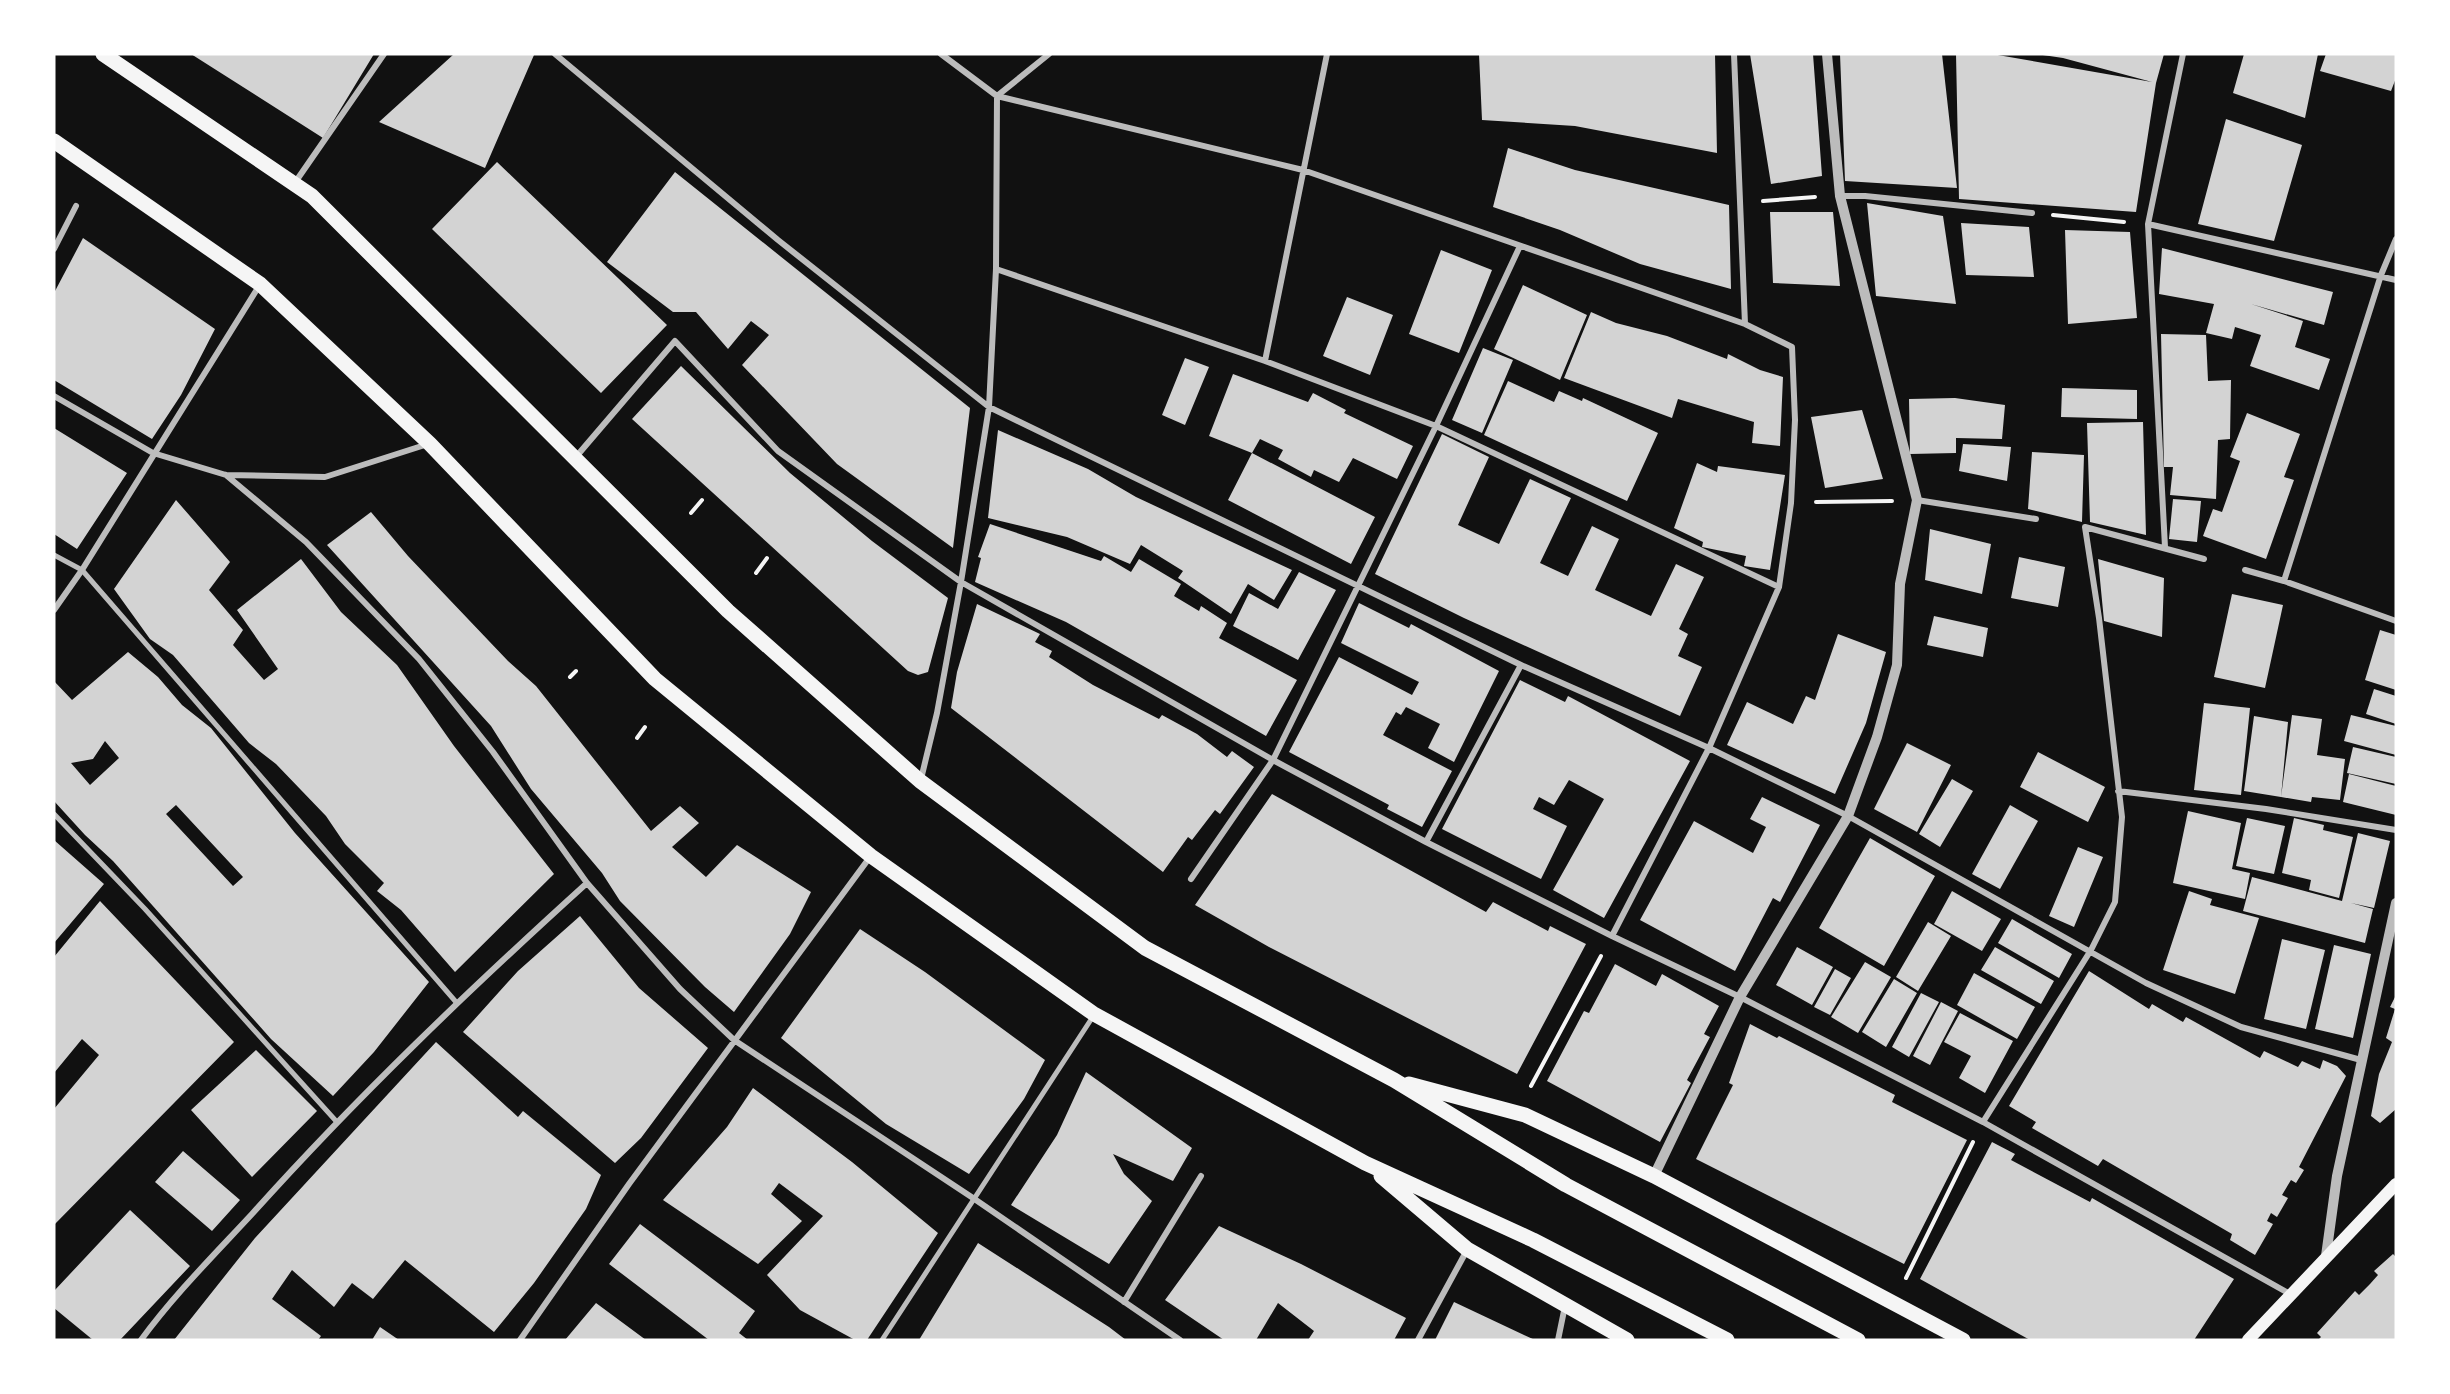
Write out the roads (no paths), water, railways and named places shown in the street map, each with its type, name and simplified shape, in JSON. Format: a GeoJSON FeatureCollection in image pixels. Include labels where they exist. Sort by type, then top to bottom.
{"type":"FeatureCollection","features":[{"type":"Feature","properties":{"kind":"main road"},"geometry":{"type":"LineString","coordinates":[[103,54],[312,196],[728,611],[920,782],[1145,948],[1394,1080],[1566,1185],[1858,1340]]}},
{"type":"Feature","properties":{"kind":"main road"},"geometry":{"type":"LineString","coordinates":[[54,141],[260,284],[430,444],[655,679],[871,856],[1094,1014],[1365,1163],[1533,1240],[1727,1340]]}},
{"type":"Feature","properties":{"kind":"main road"},"geometry":{"type":"LineString","coordinates":[[1394,1080],[1525,1115],[1654,1176],[1963,1340]]}},
{"type":"Feature","properties":{"kind":"main road"},"geometry":{"type":"LineString","coordinates":[[1365,1163],[1467,1249],[1627,1340]]}},
{"type":"Feature","properties":{"kind":"main road"},"geometry":{"type":"LineString","coordinates":[[2248,1340],[2396,1184]]}},
{"type":"Feature","properties":{"kind":"street"},"geometry":{"type":"LineString","coordinates":[[294,184],[384,54]]}},
{"type":"Feature","properties":{"kind":"street"},"geometry":{"type":"LineString","coordinates":[[555,54],[778,240],[989,407],[1356,587],[1521,665],[1709,747],[1848,816],[2091,950],[2146,983],[2241,1027],[2361,1060]]}},
{"type":"Feature","properties":{"kind":"street"},"geometry":{"type":"LineString","coordinates":[[941,54],[998,96],[1303,170],[1744,324],[1792,347],[1795,420],[1791,503],[1779,587],[1709,747],[1612,936]]}},
{"type":"Feature","properties":{"kind":"street"},"geometry":{"type":"LineString","coordinates":[[920,782],[937,713],[989,407],[996,269],[998,96],[1048,54]]}},
{"type":"Feature","properties":{"kind":"street"},"geometry":{"type":"LineString","coordinates":[[1265,361],[1327,54]]}},
{"type":"Feature","properties":{"kind":"street"},"geometry":{"type":"LineString","coordinates":[[1734,54],[1744,324]]}},
{"type":"Feature","properties":{"kind":"street"},"geometry":{"type":"LineString","coordinates":[[1654,1176],[1740,997],[1848,816],[1877,737],[1898,665],[1900,584],[1917,500],[1840,195],[1827,54]]}},
{"type":"Feature","properties":{"kind":"street"},"geometry":{"type":"LineString","coordinates":[[2165,547],[2148,224],[2183,54]]}},
{"type":"Feature","properties":{"kind":"street"},"geometry":{"type":"LineString","coordinates":[[1840,195],[2032,213]]}},
{"type":"Feature","properties":{"kind":"street"},"geometry":{"type":"LineString","coordinates":[[54,249],[76,206]]}},
{"type":"Feature","properties":{"kind":"street"},"geometry":{"type":"LineString","coordinates":[[2148,224],[2396,280]]}},
{"type":"Feature","properties":{"kind":"street"},"geometry":{"type":"LineString","coordinates":[[2284,581],[2381,275],[2396,239]]}},
{"type":"Feature","properties":{"kind":"street"},"geometry":{"type":"LineString","coordinates":[[1191,879],[1273,760],[1436,426],[1520,246]]}},
{"type":"Feature","properties":{"kind":"street"},"geometry":{"type":"LineString","coordinates":[[996,269],[1265,361],[1436,426],[1779,587]]}},
{"type":"Feature","properties":{"kind":"street"},"geometry":{"type":"LineString","coordinates":[[54,610],[82,570],[260,284]]}},
{"type":"Feature","properties":{"kind":"street"},"geometry":{"type":"LineString","coordinates":[[575,458],[675,340],[778,451],[961,582],[1273,760],[1426,842],[1612,936],[1740,997],[1983,1122],[2290,1294]]}},
{"type":"Feature","properties":{"kind":"street"},"geometry":{"type":"LineString","coordinates":[[54,396],[153,453],[226,475],[325,477],[430,444]]}},
{"type":"Feature","properties":{"kind":"street"},"geometry":{"type":"LineString","coordinates":[[226,475],[306,542],[419,660],[493,752],[587,883],[680,989],[734,1040],[973,1198],[1180,1340]]}},
{"type":"Feature","properties":{"kind":"street"},"geometry":{"type":"LineString","coordinates":[[1917,500],[2036,519]]}},
{"type":"Feature","properties":{"kind":"street"},"geometry":{"type":"LineString","coordinates":[[1983,1122],[2091,950],[2115,903],[2122,817],[2099,618],[2085,527],[2204,559]]}},
{"type":"Feature","properties":{"kind":"street"},"geometry":{"type":"LineString","coordinates":[[54,555],[82,570],[456,1002]]}},
{"type":"Feature","properties":{"kind":"street"},"geometry":{"type":"LineString","coordinates":[[2245,570],[2284,581],[2396,621]]}},
{"type":"Feature","properties":{"kind":"street"},"geometry":{"type":"LineString","coordinates":[[1426,842],[1521,665]]}},
{"type":"Feature","properties":{"kind":"street"},"geometry":{"type":"LineString","coordinates":[[2118,791],[2266,809],[2396,830]]}},
{"type":"Feature","properties":{"kind":"street"},"geometry":{"type":"LineString","coordinates":[[54,814],[146,909],[336,1121]]}},
{"type":"Feature","properties":{"kind":"street"},"geometry":{"type":"LineString","coordinates":[[520,1340],[629,1184],[871,856]]}},
{"type":"Feature","properties":{"kind":"street"},"geometry":{"type":"LineString","coordinates":[[141,1340],[178,1294],[336,1121],[456,1002],[587,883]]}},
{"type":"Feature","properties":{"kind":"street"},"geometry":{"type":"LineString","coordinates":[[2326,1256],[2337,1176],[2396,903]]}},
{"type":"Feature","properties":{"kind":"street"},"geometry":{"type":"LineString","coordinates":[[882,1340],[1094,1014]]}},
{"type":"Feature","properties":{"kind":"street"},"geometry":{"type":"LineString","coordinates":[[1124,1302],[1201,1176]]}},
{"type":"Feature","properties":{"kind":"street"},"geometry":{"type":"LineString","coordinates":[[1418,1340],[1467,1249]]}},
{"type":"Feature","properties":{"kind":"street"},"geometry":{"type":"LineString","coordinates":[[1558,1340],[1565,1306]]}}]}
